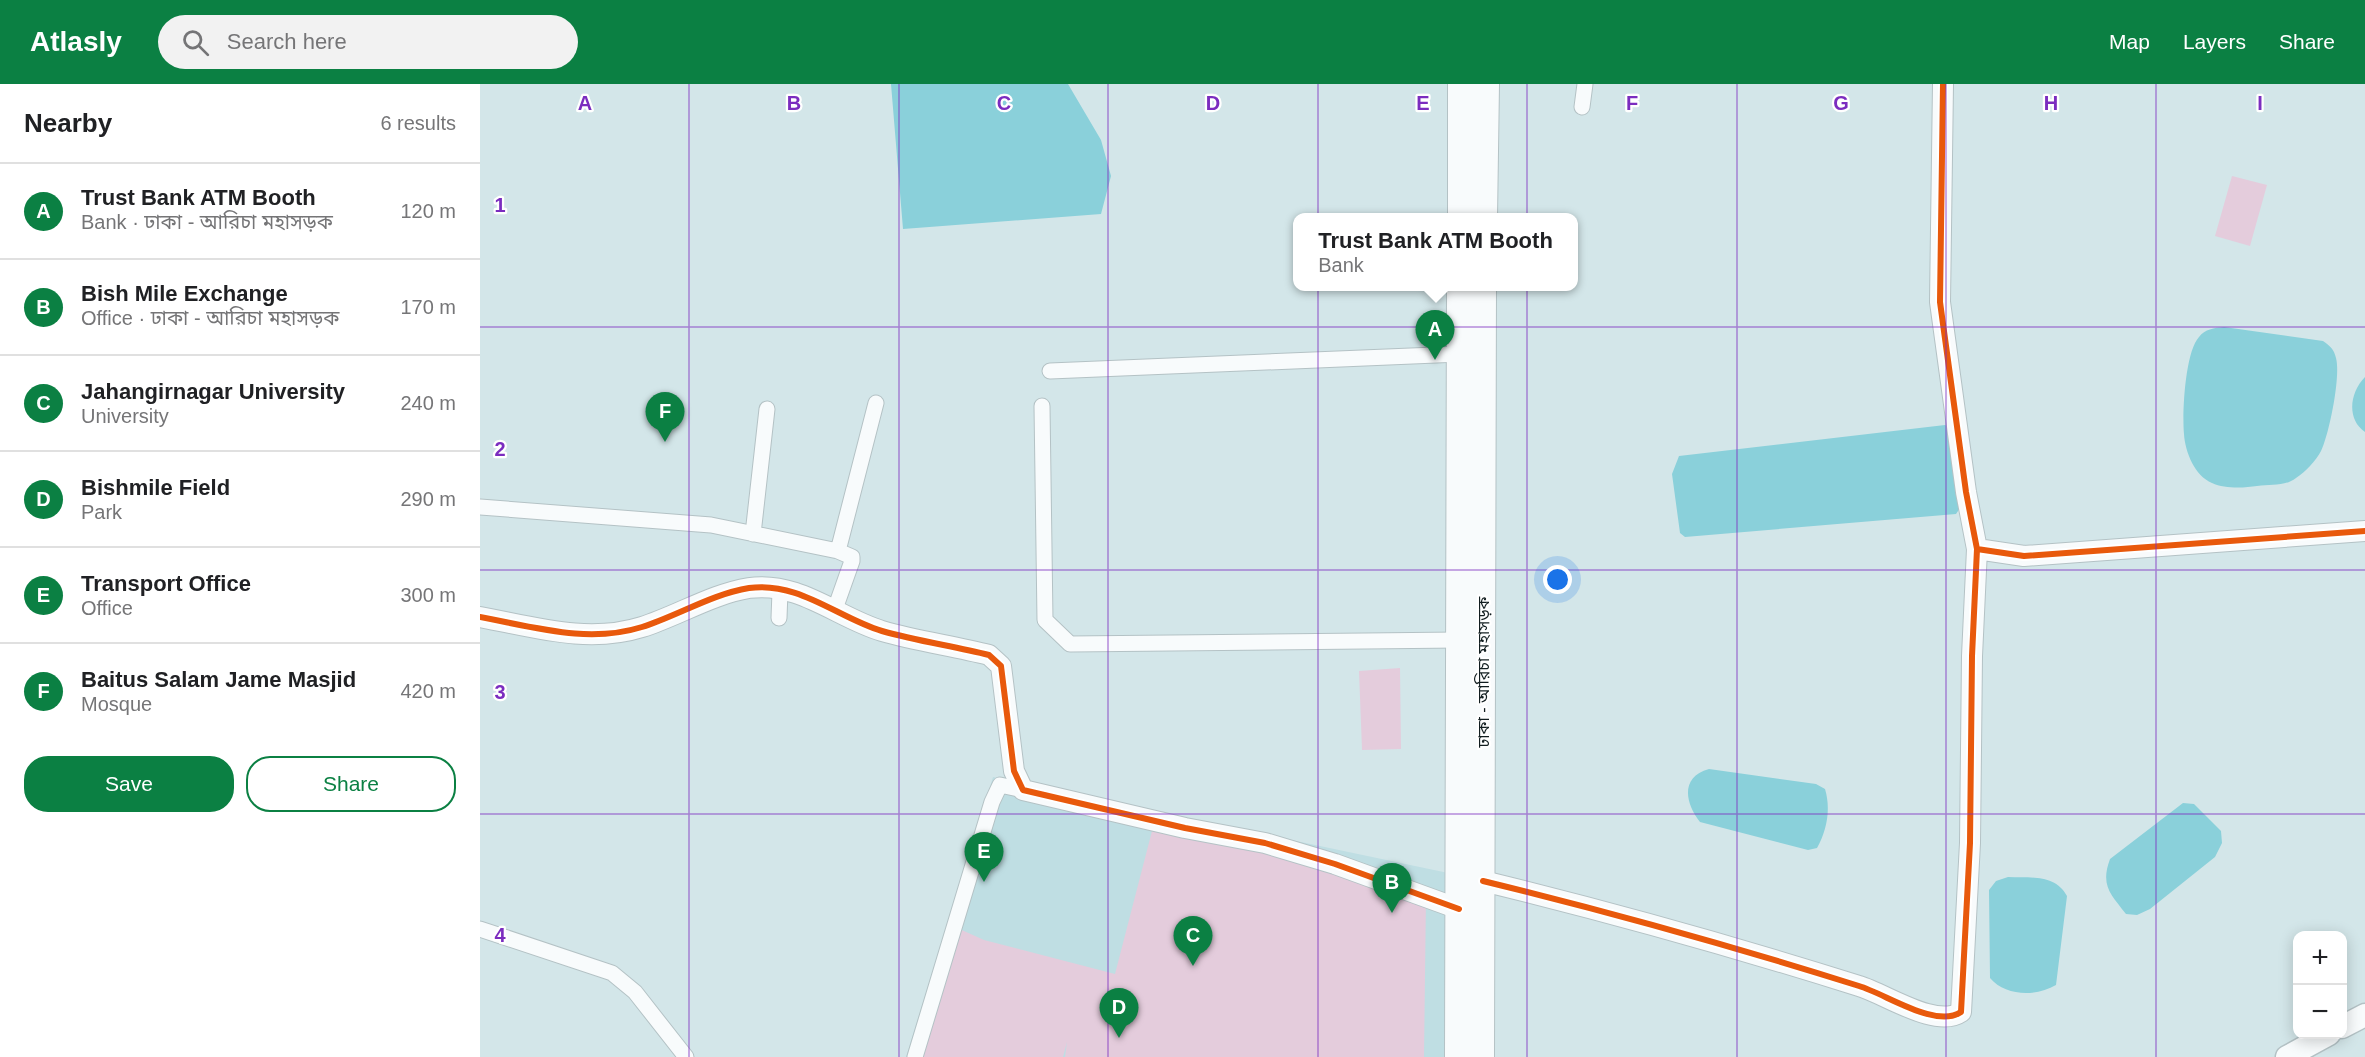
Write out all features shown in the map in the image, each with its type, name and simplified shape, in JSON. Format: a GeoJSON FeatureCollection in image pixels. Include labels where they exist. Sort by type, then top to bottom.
{"type":"FeatureCollection","features":[{"type":"Feature","properties":{"kind":"highway"},"geometry":{"type":"LineString","coordinates":[[1461,84],[1461,213]]}},
{"type":"Feature","properties":{"kind":"highway"},"geometry":{"type":"LineString","coordinates":[[1484,213],[1486,84]]}},
{"type":"Feature","properties":{"kind":"highway","name":"ঢাকা - আরিচা মহাসড়ক"},"geometry":{"type":"LineString","coordinates":[[1458,1057],[1460,291]]}},
{"type":"Feature","properties":{"kind":"highway","name":"ঢাকা - আরিচা মহাসড়ক"},"geometry":{"type":"LineString","coordinates":[[1481,1057],[1483,291]]}},
{"type":"Feature","properties":{"kind":"main road"},"geometry":{"type":"LineString","coordinates":[[2347,1025],[2365,1015]]}},
{"type":"Feature","properties":{"kind":"main road"},"geometry":{"type":"LineString","coordinates":[[2287,1057],[2321,1039]]}},
{"type":"Feature","properties":{"kind":"street"},"geometry":{"type":"LineString","coordinates":[[1582,107],[1585,84]]}},
{"type":"Feature","properties":{"kind":"street"},"geometry":{"type":"LineString","coordinates":[[1482,881],[1715,941],[1866,988],[1931,1016],[1944,1018],[1961,1012],[1970,843],[1971,656],[1977,549],[1966,492],[1941,302],[1943,84]]}},
{"type":"Feature","properties":{"kind":"street"},"geometry":{"type":"LineString","coordinates":[[1050,371],[1460,354]]}},
{"type":"Feature","properties":{"kind":"street"},"geometry":{"type":"LineString","coordinates":[[837,551],[876,403]]}},
{"type":"Feature","properties":{"kind":"street"},"geometry":{"type":"LineString","coordinates":[[1042,406],[1045,620],[1070,644],[1459,640]]}},
{"type":"Feature","properties":{"kind":"street"},"geometry":{"type":"LineString","coordinates":[[753,534],[766,408]]}},
{"type":"Feature","properties":{"kind":"street"},"geometry":{"type":"LineString","coordinates":[[480,507],[711,525],[837,551],[852,557],[852,561],[835,609]]}},
{"type":"Feature","properties":{"kind":"street"},"geometry":{"type":"LineString","coordinates":[[1977,549],[2024,556],[2365,531]]}},
{"type":"Feature","properties":{"kind":"street"},"geometry":{"type":"LineString","coordinates":[[480,617],[580,636],[607,634],[641,627],[750,588],[810,597],[835,609],[851,621],[883,631],[989,656],[1001,666],[1014,771],[1023,790]]}},
{"type":"Feature","properties":{"kind":"street"},"geometry":{"type":"LineString","coordinates":[[779,618],[780,591]]}},
{"type":"Feature","properties":{"kind":"street"},"geometry":{"type":"LineString","coordinates":[[915,1057],[992,802],[1000,784],[1185,828],[1265,843],[1335,864],[1459,909]]}},
{"type":"Feature","properties":{"kind":"street"},"geometry":{"type":"LineString","coordinates":[[480,928],[612,973],[635,992],[686,1057]]}},
{"type":"Feature","properties":{"kind":"shaded area"},"geometry":{"type":"Polygon","coordinates":[[[2232,176],[2267,185],[2250,246],[2215,236],[2232,176]]]}},
{"type":"Feature","properties":{"kind":"shaded area"},"geometry":{"type":"Polygon","coordinates":[[[1400,668],[1401,749],[1362,750],[1359,671],[1400,668]]]}},
{"type":"Feature","properties":{"kind":"shaded area"},"geometry":{"type":"Polygon","coordinates":[[[993,777],[1453,874],[1451,1057],[906,1057],[993,777]]]}},
{"type":"Feature","properties":{"kind":"shaded area"},"geometry":{"type":"Polygon","coordinates":[[[1152,831],[1265,843],[1426,897],[1424,1057],[1065,1057],[1067,1042],[1063,1057],[915,1057],[955,927],[984,940],[1115,974],[1152,831]]]}},
{"type":"Feature","properties":{"kind":"water"},"geometry":{"type":"Polygon","coordinates":[[[891,84],[1068,84],[1101,140],[1111,176],[1101,214],[903,229],[891,84]]]}},
{"type":"Feature","properties":{"kind":"water"},"geometry":{"type":"Polygon","coordinates":[[[2224,327],[2323,341],[2334,352],[2337,367],[2336,391],[2324,443],[2313,462],[2291,481],[2246,487],[2217,485],[2206,480],[2192,463],[2183,425],[2190,356],[2201,334],[2210,329],[2224,327]]]}},
{"type":"Feature","properties":{"kind":"water"},"geometry":{"type":"Polygon","coordinates":[[[2365,377],[2365,432],[2355,420],[2352,405],[2356,390],[2365,377]]]}},
{"type":"Feature","properties":{"kind":"water"},"geometry":{"type":"Polygon","coordinates":[[[1945,425],[1952,428],[1960,508],[1956,514],[1685,537],[1680,533],[1672,474],[1679,456],[1945,425]]]}},
{"type":"Feature","properties":{"kind":"water"},"geometry":{"type":"Polygon","coordinates":[[[1709,769],[1816,784],[1825,789],[1828,804],[1827,819],[1817,848],[1808,850],[1700,822],[1691,807],[1689,784],[1693,778],[1709,769]]]}},
{"type":"Feature","properties":{"kind":"water"},"geometry":{"type":"Polygon","coordinates":[[[2183,803],[2194,804],[2221,831],[2222,843],[2215,857],[2150,909],[2137,915],[2126,914],[2112,895],[2107,883],[2107,868],[2110,859],[2183,803]]]}},
{"type":"Feature","properties":{"kind":"water"},"geometry":{"type":"Polygon","coordinates":[[[2008,877],[2049,881],[2062,889],[2067,896],[2056,985],[2039,992],[2012,991],[1996,984],[1990,978],[1989,890],[1996,881],[2008,877]]]}},
{"type":"Feature","properties":{"kind":"cycle path"},"geometry":{"type":"LineString","coordinates":[[1943,84],[1940,302],[1966,492],[1977,549],[2024,556],[2365,531]]}},
{"type":"Feature","properties":{"kind":"cycle path"},"geometry":{"type":"LineString","coordinates":[[1483,881],[1766,958],[1859,986],[1925,1013],[1951,1016],[1961,1012],[1970,843],[1972,656],[1977,549]]}},
{"type":"Feature","properties":{"kind":"cycle path"},"geometry":{"type":"LineString","coordinates":[[480,617],[561,632],[602,634],[642,627],[735,591],[767,587],[785,590],[882,631],[989,655],[1001,666],[1014,771],[1023,790],[1185,828],[1265,843],[1335,864],[1459,909]]}},
{"type":"Feature","properties":{"kind":"place","name":"Trust Bank ATM Booth"},"geometry":{"type":"Point","coordinates":[1435,360]}},
{"type":"Feature","properties":{"kind":"place","name":"Baitus Salam Jame Masjid"},"geometry":{"type":"Point","coordinates":[665,442]}},
{"type":"Feature","properties":{"kind":"place","name":"Transport Office"},"geometry":{"type":"Point","coordinates":[984,882]}},
{"type":"Feature","properties":{"kind":"place","name":"Bish Mile Exchange"},"geometry":{"type":"Point","coordinates":[1392,913]}},
{"type":"Feature","properties":{"kind":"place","name":"Jahangirnagar University"},"geometry":{"type":"Point","coordinates":[1193,966]}},
{"type":"Feature","properties":{"kind":"place","name":"Bishmile Field"},"geometry":{"type":"Point","coordinates":[1119,1038]}}]}
